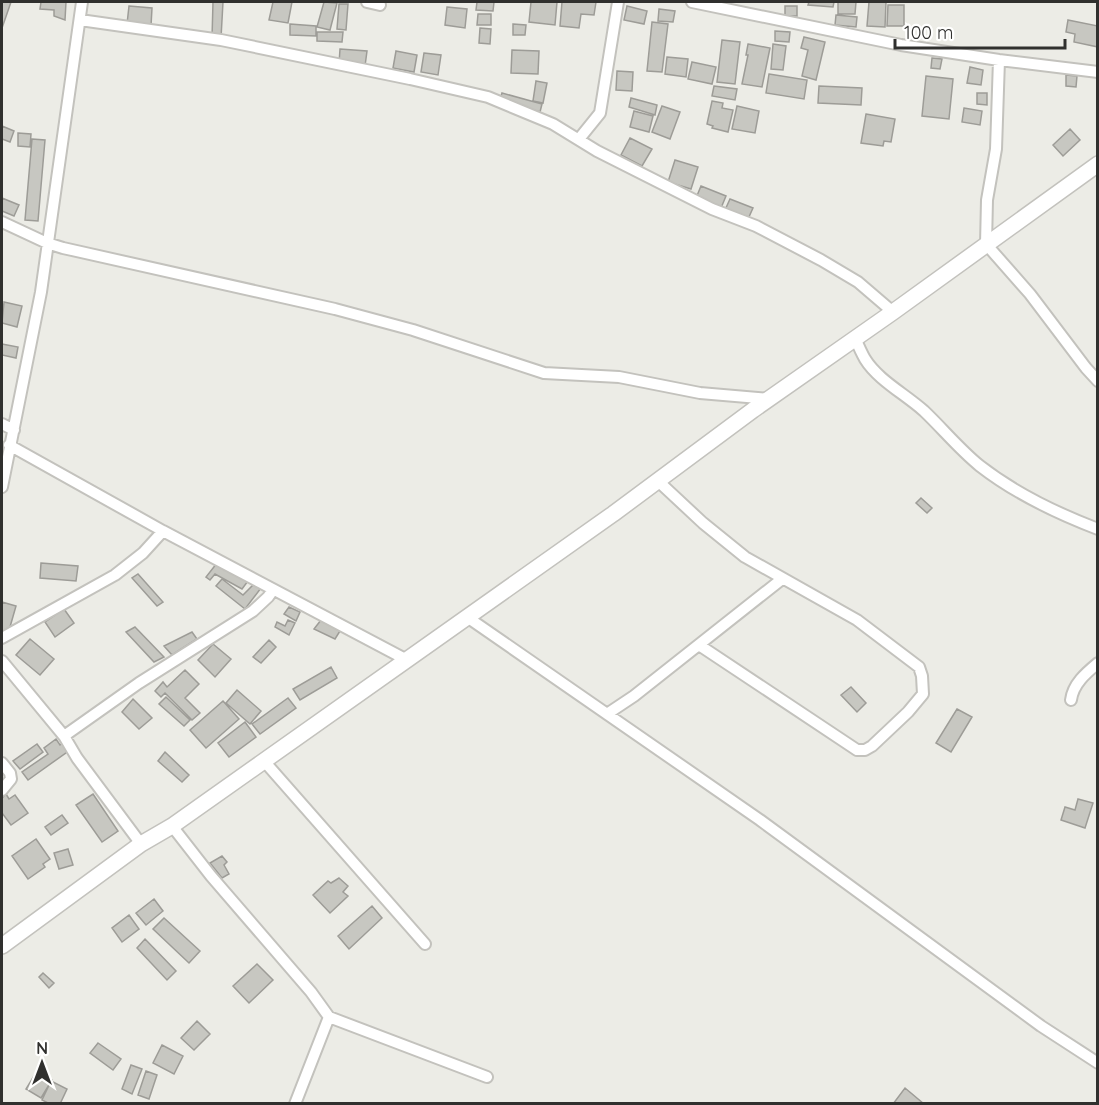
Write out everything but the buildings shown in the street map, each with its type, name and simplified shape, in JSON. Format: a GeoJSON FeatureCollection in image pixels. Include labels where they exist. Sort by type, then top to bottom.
{"type":"FeatureCollection","features":[{"type":"Feature","properties":{"kind":"street"},"geometry":{"type":"LineString","coordinates":[[2,487],[41,292],[82,2]]}},
{"type":"Feature","properties":{"kind":"street"},"geometry":{"type":"LineString","coordinates":[[368,2],[380,4]]}},
{"type":"Feature","properties":{"kind":"street"},"geometry":{"type":"LineString","coordinates":[[579,140],[600,113],[618,2]]}},
{"type":"Feature","properties":{"kind":"street"},"geometry":{"type":"LineString","coordinates":[[692,2],[901,45],[1098,72]]}},
{"type":"Feature","properties":{"kind":"street"},"geometry":{"type":"LineString","coordinates":[[80,20],[221,40],[488,97],[553,124],[597,151],[712,209],[756,226],[821,260],[858,282],[893,312]]}},
{"type":"Feature","properties":{"kind":"street"},"geometry":{"type":"LineString","coordinates":[[999,60],[996,149],[987,200],[986,244],[1030,294],[1098,381]]}},
{"type":"Feature","properties":{"kind":"street"},"geometry":{"type":"LineString","coordinates":[[2,946],[141,844],[172,826],[658,481],[1098,164]]}},
{"type":"Feature","properties":{"kind":"street"},"geometry":{"type":"LineString","coordinates":[[2,222],[47,243],[368,318],[413,330],[544,373],[597,375],[700,393],[770,399]]}},
{"type":"Feature","properties":{"kind":"street"},"geometry":{"type":"LineString","coordinates":[[855,338],[866,360],[878,374],[926,413],[948,437],[981,466],[1022,495],[1060,515],[1098,529]]}},
{"type":"Feature","properties":{"kind":"street"},"geometry":{"type":"LineString","coordinates":[[2,424],[14,430]]}},
{"type":"Feature","properties":{"kind":"street"},"geometry":{"type":"LineString","coordinates":[[9,445],[163,531],[407,660]]}},
{"type":"Feature","properties":{"kind":"street"},"geometry":{"type":"LineString","coordinates":[[658,481],[703,523],[745,557],[857,620],[919,667],[923,694],[908,712],[872,746],[865,750],[857,750],[699,645]]}},
{"type":"Feature","properties":{"kind":"street"},"geometry":{"type":"LineString","coordinates":[[2,638],[115,575],[143,553],[163,531]]}},
{"type":"Feature","properties":{"kind":"street"},"geometry":{"type":"LineString","coordinates":[[607,714],[782,579]]}},
{"type":"Feature","properties":{"kind":"street"},"geometry":{"type":"LineString","coordinates":[[64,736],[139,683],[253,611],[273,590]]}},
{"type":"Feature","properties":{"kind":"street"},"geometry":{"type":"LineString","coordinates":[[467,617],[760,820],[1041,1026],[1098,1063]]}},
{"type":"Feature","properties":{"kind":"street"},"geometry":{"type":"LineString","coordinates":[[2,661],[64,736],[77,758],[141,844]]}},
{"type":"Feature","properties":{"kind":"street"},"geometry":{"type":"LineString","coordinates":[[1071,700],[1076,685],[1098,663]]}},
{"type":"Feature","properties":{"kind":"street"},"geometry":{"type":"LineString","coordinates":[[264,761],[425,944]]}},
{"type":"Feature","properties":{"kind":"street"},"geometry":{"type":"LineString","coordinates":[[2,763],[10,773],[11,779],[2,790]]}},
{"type":"Feature","properties":{"kind":"street"},"geometry":{"type":"LineString","coordinates":[[172,826],[211,876],[311,992],[329,1017],[487,1077]]}},
{"type":"Feature","properties":{"kind":"street"},"geometry":{"type":"LineString","coordinates":[[295,1104],[329,1017]]}}]}
